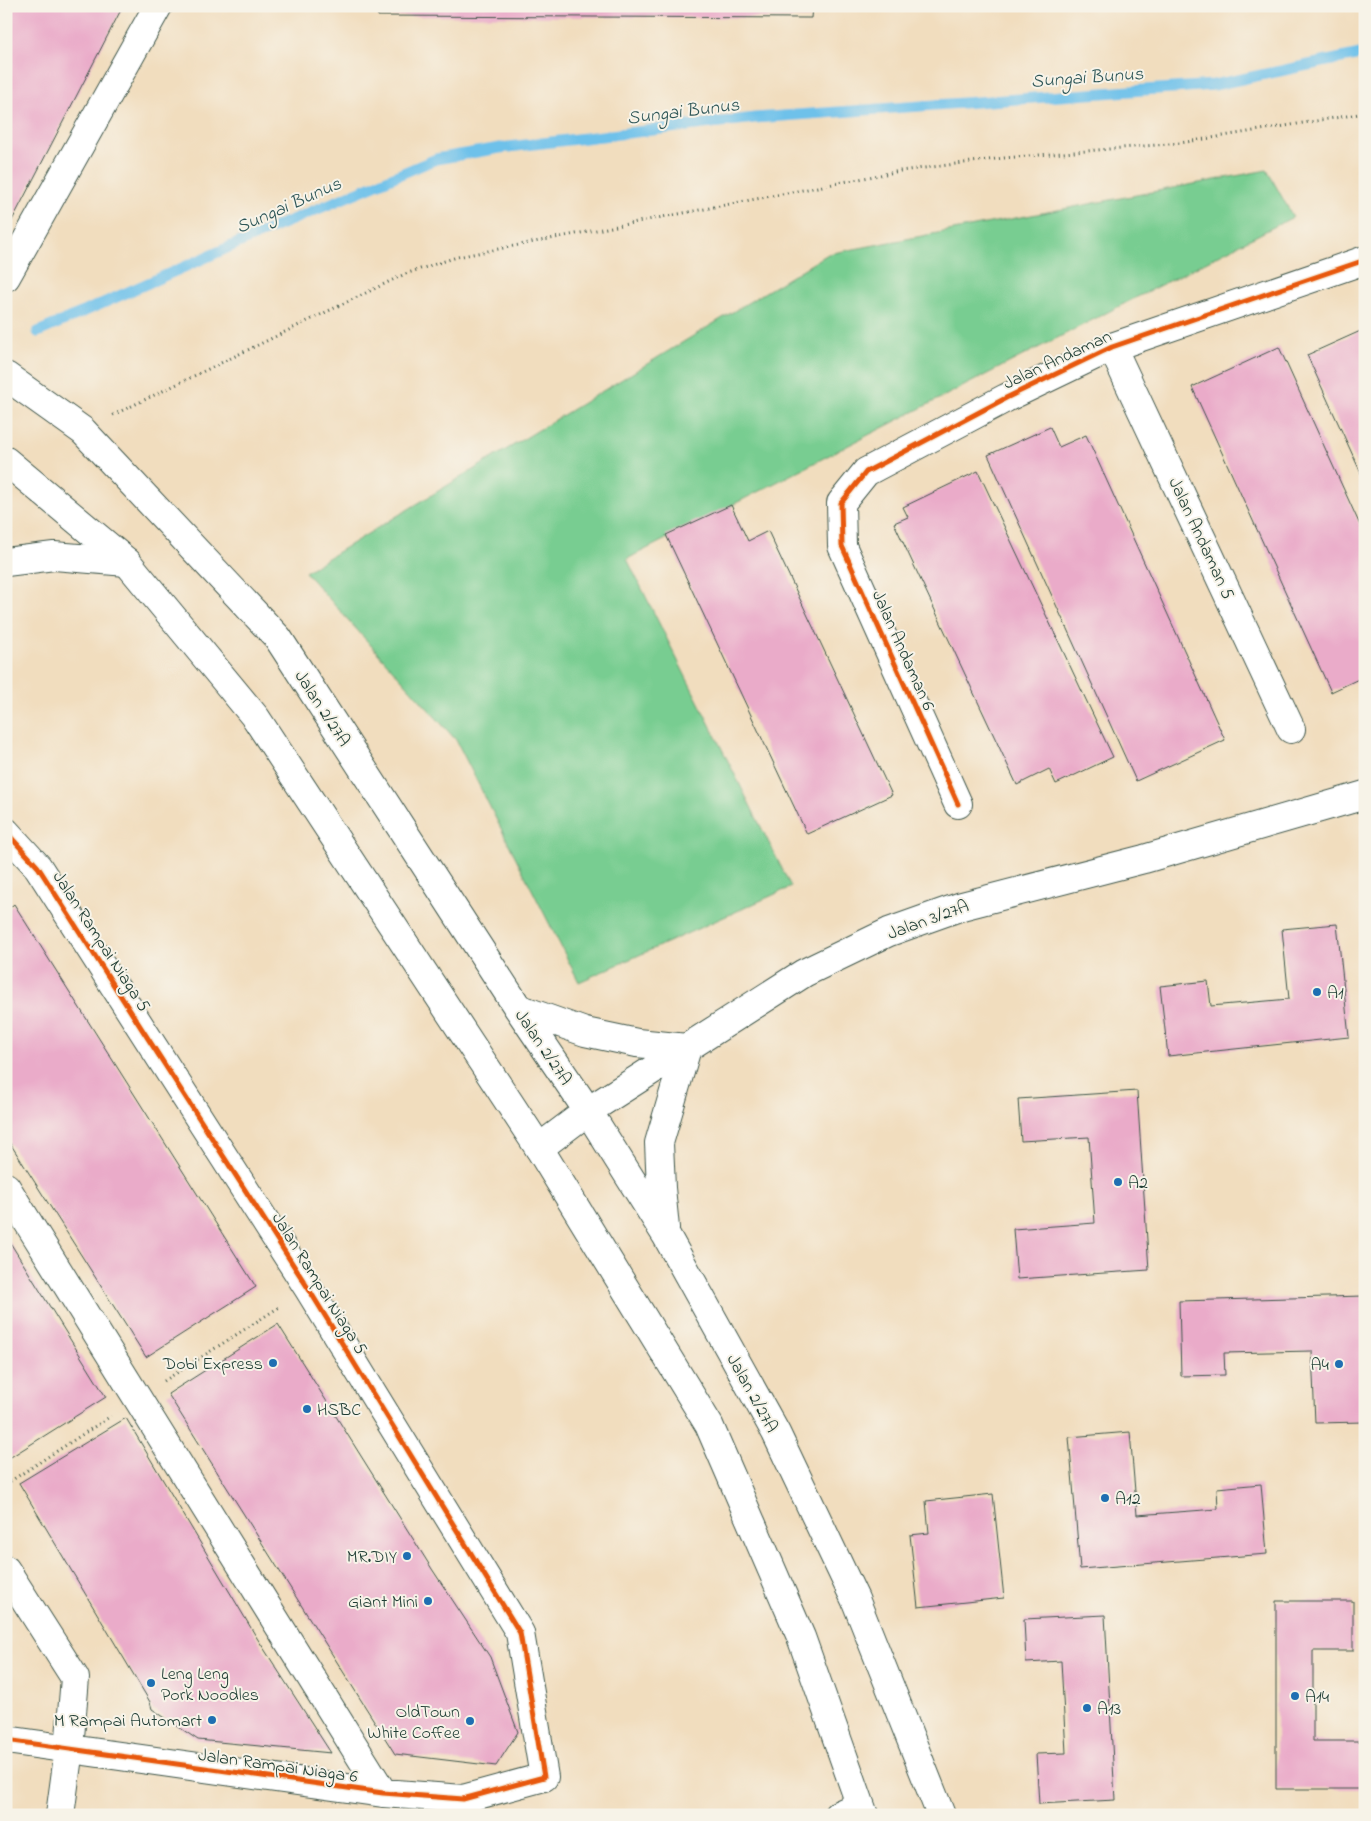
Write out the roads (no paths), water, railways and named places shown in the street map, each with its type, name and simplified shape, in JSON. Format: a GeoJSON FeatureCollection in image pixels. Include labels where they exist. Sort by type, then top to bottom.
{"type":"FeatureCollection","features":[{"type":"Feature","properties":{"kind":"street"},"geometry":{"type":"LineString","coordinates":[[6,277],[158,6]]}},
{"type":"Feature","properties":{"kind":"street","name":"Jalan Andaman"},"geometry":{"type":"LineString","coordinates":[[841,503],[866,472],[1006,398],[1112,346],[1365,260]]}},
{"type":"Feature","properties":{"kind":"street","name":"Jalan Andaman 5"},"geometry":{"type":"LineString","coordinates":[[1112,346],[1291,730]]}},
{"type":"Feature","properties":{"kind":"street","name":"Jalan 2/27A"},"geometry":{"type":"LineString","coordinates":[[6,376],[84,431],[278,638],[518,1008],[588,1111],[666,1235],[776,1433],[847,1582],[940,1815]]}},
{"type":"Feature","properties":{"kind":"street"},"geometry":{"type":"LineString","coordinates":[[6,461],[127,562],[256,718],[539,1148],[709,1425],[801,1637],[854,1811]]}},
{"type":"Feature","properties":{"kind":"street","name":"Jalan Andaman 6"},"geometry":{"type":"LineString","coordinates":[[841,503],[842,546],[958,804]]}},
{"type":"Feature","properties":{"kind":"street"},"geometry":{"type":"LineString","coordinates":[[6,562],[54,556],[127,562]]}},
{"type":"Feature","properties":{"kind":"street","name":"Jalan 3/27A"},"geometry":{"type":"LineString","coordinates":[[539,1148],[588,1111],[804,973],[890,932],[962,906],[1144,859],[1365,795]]}},
{"type":"Feature","properties":{"kind":"street","name":"Jalan Rampai Niaga 5"},"geometry":{"type":"LineString","coordinates":[[6,832],[38,867],[308,1288],[520,1633],[544,1777]]}},
{"type":"Feature","properties":{"kind":"street"},"geometry":{"type":"LineString","coordinates":[[518,1008],[585,1032],[637,1043],[687,1048],[659,1143],[666,1235]]}},
{"type":"Feature","properties":{"kind":"street"},"geometry":{"type":"LineString","coordinates":[[6,1187],[383,1794]]}},
{"type":"Feature","properties":{"kind":"street"},"geometry":{"type":"LineString","coordinates":[[6,1570],[74,1678],[69,1749],[60,1815]]}},
{"type":"Feature","properties":{"kind":"street","name":"Jalan Rampai Niaga 6"},"geometry":{"type":"LineString","coordinates":[[6,1740],[383,1794],[463,1799],[544,1777]]}},
{"type":"Feature","properties":{"kind":"waterway","name":"Sungai Bunus"},"geometry":{"type":"LineString","coordinates":[[38,332],[254,236],[436,159],[500,148],[755,118],[1214,85],[1365,53]]}},
{"type":"Feature","properties":{"kind":"place","name":"A1"},"geometry":{"type":"Point","coordinates":[1317,992]}},
{"type":"Feature","properties":{"kind":"place","name":"A2"},"geometry":{"type":"Point","coordinates":[1118,1182]}},
{"type":"Feature","properties":{"kind":"place","name":"Dobi Express"},"geometry":{"type":"Point","coordinates":[273,1363]}},
{"type":"Feature","properties":{"kind":"place","name":"A4"},"geometry":{"type":"Point","coordinates":[1339,1364]}},
{"type":"Feature","properties":{"kind":"place","name":"HSBC"},"geometry":{"type":"Point","coordinates":[307,1409]}},
{"type":"Feature","properties":{"kind":"place","name":"A12"},"geometry":{"type":"Point","coordinates":[1105,1498]}},
{"type":"Feature","properties":{"kind":"place","name":"MR.DIY"},"geometry":{"type":"Point","coordinates":[407,1556]}},
{"type":"Feature","properties":{"kind":"place","name":"Giant Mini"},"geometry":{"type":"Point","coordinates":[428,1601]}},
{"type":"Feature","properties":{"kind":"place","name":"Leng Leng Pork Noodles"},"geometry":{"type":"Point","coordinates":[151,1683]}},
{"type":"Feature","properties":{"kind":"place","name":"A14"},"geometry":{"type":"Point","coordinates":[1295,1696]}},
{"type":"Feature","properties":{"kind":"place","name":"A13"},"geometry":{"type":"Point","coordinates":[1087,1708]}},
{"type":"Feature","properties":{"kind":"place","name":"M Rampai Automart"},"geometry":{"type":"Point","coordinates":[212,1720]}},
{"type":"Feature","properties":{"kind":"place","name":"OldTown White Coffee"},"geometry":{"type":"Point","coordinates":[470,1721]}}]}
